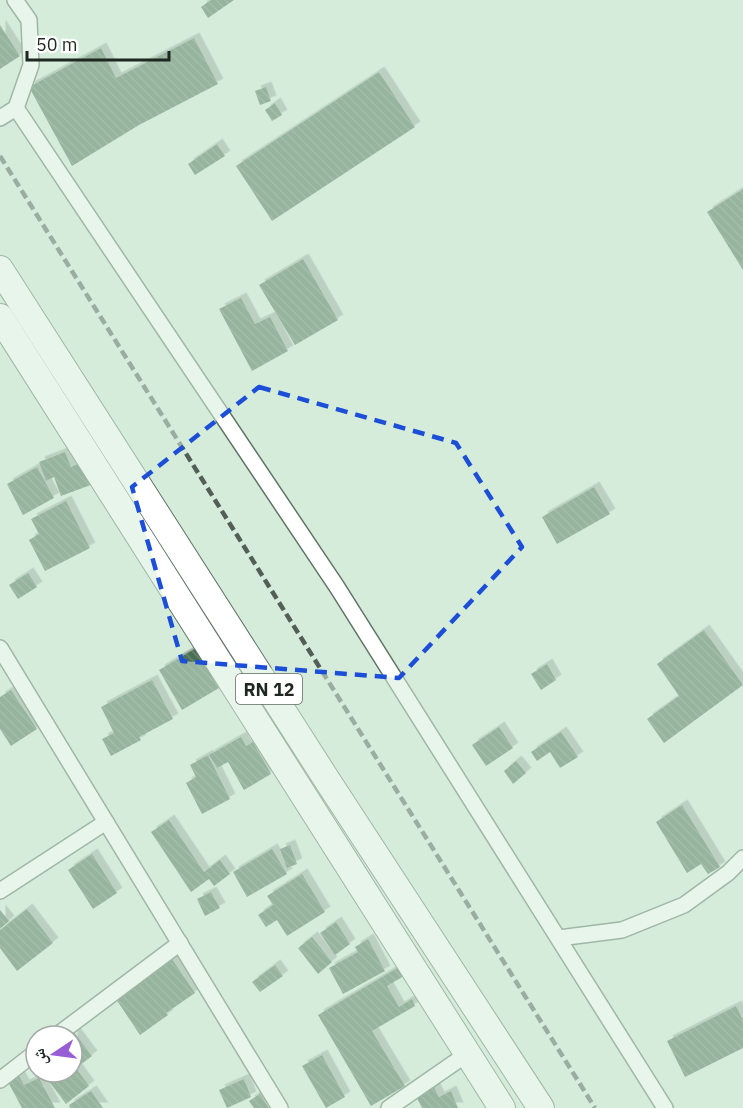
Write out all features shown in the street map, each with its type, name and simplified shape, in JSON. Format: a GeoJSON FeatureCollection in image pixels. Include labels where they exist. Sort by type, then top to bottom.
{"type":"FeatureCollection","features":[{"type":"Feature","properties":{"kind":"highway","name":"RN 12"},"geometry":{"type":"LineString","coordinates":[[0,269],[308,750],[541,1108]]}},
{"type":"Feature","properties":{"kind":"highway","name":"RN 12"},"geometry":{"type":"LineString","coordinates":[[0,317],[502,1108]]}},
{"type":"Feature","properties":{"kind":"street"},"geometry":{"type":"LineString","coordinates":[[0,118],[16,108],[31,65],[29,20],[15,0]]}},
{"type":"Feature","properties":{"kind":"street"},"geometry":{"type":"LineString","coordinates":[[16,108],[337,586],[665,1108]]}},
{"type":"Feature","properties":{"kind":"street"},"geometry":{"type":"LineString","coordinates":[[0,648],[280,1108]]}},
{"type":"Feature","properties":{"kind":"street"},"geometry":{"type":"LineString","coordinates":[[0,891],[106,822]]}},
{"type":"Feature","properties":{"kind":"street"},"geometry":{"type":"LineString","coordinates":[[559,938],[622,930],[684,905],[728,873],[743,858]]}},
{"type":"Feature","properties":{"kind":"street"},"geometry":{"type":"LineString","coordinates":[[72,1024],[180,943]]}},
{"type":"Feature","properties":{"kind":"street"},"geometry":{"type":"LineString","coordinates":[[389,1108],[466,1054]]}},
{"type":"Feature","properties":{"kind":"street"},"geometry":{"type":"LineString","coordinates":[[0,1080],[24,1061]]}},
{"type":"Feature","properties":{"kind":"highlighted area"},"geometry":{"type":"Polygon","coordinates":[[[259,387],[456,443],[522,547],[399,678],[182,661],[132,487],[259,387]]]}},
{"type":"Feature","properties":{"kind":"building"},"geometry":{"type":"Polygon","coordinates":[[[211,0],[234,0],[208,18],[201,7],[211,0]]]}},
{"type":"Feature","properties":{"kind":"building"},"geometry":{"type":"Polygon","coordinates":[[[0,25],[20,56],[0,69],[0,25]]]}},
{"type":"Feature","properties":{"kind":"building"},"geometry":{"type":"Polygon","coordinates":[[[194,38],[218,84],[139,125],[72,166],[29,87],[101,48],[116,78],[194,38]]]}},
{"type":"Feature","properties":{"kind":"building"},"geometry":{"type":"Polygon","coordinates":[[[379,72],[415,127],[272,221],[236,166],[379,72]]]}},
{"type":"Feature","properties":{"kind":"building"},"geometry":{"type":"Polygon","coordinates":[[[266,87],[271,101],[260,105],[255,91],[266,87]]]}},
{"type":"Feature","properties":{"kind":"building"},"geometry":{"type":"Polygon","coordinates":[[[275,103],[282,115],[272,121],[265,110],[275,103]]]}},
{"type":"Feature","properties":{"kind":"building"},"geometry":{"type":"Polygon","coordinates":[[[217,144],[225,156],[195,175],[188,164],[217,144]]]}},
{"type":"Feature","properties":{"kind":"building"},"geometry":{"type":"Polygon","coordinates":[[[743,189],[743,270],[707,212],[743,189]]]}},
{"type":"Feature","properties":{"kind":"building"},"geometry":{"type":"Polygon","coordinates":[[[303,259],[338,320],[295,345],[259,285],[303,259]]]}},
{"type":"Feature","properties":{"kind":"building"},"geometry":{"type":"Polygon","coordinates":[[[241,298],[255,324],[270,317],[288,351],[252,371],[219,309],[241,298]]]}},
{"type":"Feature","properties":{"kind":"building"},"geometry":{"type":"Polygon","coordinates":[[[65,452],[71,467],[87,460],[96,483],[61,496],[54,477],[46,481],[39,462],[65,452]]]}},
{"type":"Feature","properties":{"kind":"building"},"geometry":{"type":"Polygon","coordinates":[[[37,467],[54,498],[23,515],[7,484],[37,467]]]}},
{"type":"Feature","properties":{"kind":"building"},"geometry":{"type":"Polygon","coordinates":[[[594,487],[610,514],[557,544],[542,517],[594,487]]]}},
{"type":"Feature","properties":{"kind":"building"},"geometry":{"type":"Polygon","coordinates":[[[66,501],[90,548],[45,571],[29,540],[39,534],[31,519],[66,501]]]}},
{"type":"Feature","properties":{"kind":"building"},"geometry":{"type":"Polygon","coordinates":[[[28,573],[37,587],[18,599],[9,585],[28,573]]]}},
{"type":"Feature","properties":{"kind":"building"},"geometry":{"type":"Polygon","coordinates":[[[704,630],[743,685],[664,743],[647,719],[679,696],[657,664],[704,630]]]}},
{"type":"Feature","properties":{"kind":"building"},"geometry":{"type":"Polygon","coordinates":[[[196,648],[219,688],[182,710],[159,670],[196,648]]]}},
{"type":"Feature","properties":{"kind":"building"},"geometry":{"type":"Polygon","coordinates":[[[547,664],[556,680],[541,690],[531,674],[547,664]]]}},
{"type":"Feature","properties":{"kind":"building"},"geometry":{"type":"Polygon","coordinates":[[[152,680],[173,719],[139,737],[141,740],[111,756],[102,739],[114,733],[101,707],[152,680]]]}},
{"type":"Feature","properties":{"kind":"building"},"geometry":{"type":"Polygon","coordinates":[[[11,690],[37,729],[11,746],[0,729],[0,697],[11,690]]]}},
{"type":"Feature","properties":{"kind":"building"},"geometry":{"type":"Polygon","coordinates":[[[499,727],[513,748],[486,766],[472,745],[499,727]]]}},
{"type":"Feature","properties":{"kind":"building"},"geometry":{"type":"Polygon","coordinates":[[[561,732],[578,757],[560,768],[550,752],[537,761],[531,752],[561,732]]]}},
{"type":"Feature","properties":{"kind":"building"},"geometry":{"type":"Polygon","coordinates":[[[241,737],[246,746],[253,742],[271,774],[244,790],[228,762],[217,768],[209,755],[241,737]]]}},
{"type":"Feature","properties":{"kind":"building"},"geometry":{"type":"Polygon","coordinates":[[[208,755],[230,799],[202,814],[186,783],[196,777],[190,765],[208,755]]]}},
{"type":"Feature","properties":{"kind":"building"},"geometry":{"type":"Polygon","coordinates":[[[516,761],[526,773],[513,784],[504,771],[516,761]]]}},
{"type":"Feature","properties":{"kind":"building"},"geometry":{"type":"Polygon","coordinates":[[[682,805],[720,867],[708,874],[701,864],[687,873],[656,822],[682,805]]]}},
{"type":"Feature","properties":{"kind":"building"},"geometry":{"type":"Polygon","coordinates":[[[169,820],[204,872],[220,860],[230,874],[214,886],[209,879],[191,892],[151,832],[169,820]]]}},
{"type":"Feature","properties":{"kind":"building"},"geometry":{"type":"Polygon","coordinates":[[[290,845],[297,864],[287,868],[280,849],[290,845]]]}},
{"type":"Feature","properties":{"kind":"building"},"geometry":{"type":"Polygon","coordinates":[[[272,849],[287,874],[247,897],[233,872],[272,849]]]}},
{"type":"Feature","properties":{"kind":"building"},"geometry":{"type":"Polygon","coordinates":[[[92,854],[117,893],[93,909],[68,870],[92,854]]]}},
{"type":"Feature","properties":{"kind":"building"},"geometry":{"type":"Polygon","coordinates":[[[302,874],[325,912],[287,936],[277,920],[266,927],[258,915],[273,905],[267,896],[302,874]]]}},
{"type":"Feature","properties":{"kind":"building"},"geometry":{"type":"Polygon","coordinates":[[[211,892],[220,908],[205,916],[197,899],[211,892]]]}},
{"type":"Feature","properties":{"kind":"building"},"geometry":{"type":"Polygon","coordinates":[[[27,909],[53,943],[17,971],[0,948],[0,930],[27,909]]]}},
{"type":"Feature","properties":{"kind":"building"},"geometry":{"type":"Polygon","coordinates":[[[0,910],[9,921],[0,929],[0,910]]]}},
{"type":"Feature","properties":{"kind":"building"},"geometry":{"type":"Polygon","coordinates":[[[336,922],[350,944],[335,955],[320,933],[336,922]]]}},
{"type":"Feature","properties":{"kind":"building"},"geometry":{"type":"Polygon","coordinates":[[[312,937],[332,962],[318,974],[298,948],[312,937]]]}},
{"type":"Feature","properties":{"kind":"building"},"geometry":{"type":"Polygon","coordinates":[[[368,939],[385,971],[343,994],[329,968],[358,952],[355,947],[368,939]]]}},
{"type":"Feature","properties":{"kind":"building"},"geometry":{"type":"Polygon","coordinates":[[[172,959],[195,993],[140,1035],[116,999],[172,959]]]}},
{"type":"Feature","properties":{"kind":"building"},"geometry":{"type":"Polygon","coordinates":[[[275,965],[283,976],[260,992],[252,982],[275,965]]]}},
{"type":"Feature","properties":{"kind":"building"},"geometry":{"type":"Polygon","coordinates":[[[399,967],[404,976],[387,986],[399,1007],[412,999],[415,1006],[372,1031],[405,1086],[371,1106],[318,1015],[399,967]]]}},
{"type":"Feature","properties":{"kind":"building"},"geometry":{"type":"Polygon","coordinates":[[[736,1006],[743,1020],[743,1048],[685,1077],[667,1041],[736,1006]]]}},
{"type":"Feature","properties":{"kind":"building"},"geometry":{"type":"Polygon","coordinates":[[[84,1045],[92,1056],[84,1062],[84,1045]]]}},
{"type":"Feature","properties":{"kind":"building"},"geometry":{"type":"Polygon","coordinates":[[[322,1055],[345,1097],[326,1108],[302,1066],[322,1055]]]}},
{"type":"Feature","properties":{"kind":"building"},"geometry":{"type":"Polygon","coordinates":[[[19,1076],[24,1085],[42,1084],[55,1108],[22,1108],[8,1082],[19,1076]]]}},
{"type":"Feature","properties":{"kind":"building"},"geometry":{"type":"Polygon","coordinates":[[[84,1079],[89,1086],[66,1104],[51,1084],[84,1084],[84,1079]]]}},
{"type":"Feature","properties":{"kind":"building"},"geometry":{"type":"Polygon","coordinates":[[[244,1079],[251,1097],[227,1108],[219,1090],[244,1079]]]}},
{"type":"Feature","properties":{"kind":"building"},"geometry":{"type":"Polygon","coordinates":[[[434,1087],[439,1097],[451,1091],[458,1108],[422,1108],[416,1096],[434,1087]]]}},
{"type":"Feature","properties":{"kind":"building"},"geometry":{"type":"Polygon","coordinates":[[[91,1091],[103,1108],[70,1108],[69,1105],[91,1091]]]}},
{"type":"Feature","properties":{"kind":"building"},"geometry":{"type":"Polygon","coordinates":[[[260,1094],[269,1108],[254,1108],[249,1101],[260,1094]]]}},
{"type":"Feature","properties":{"kind":"railway"},"geometry":{"type":"LineString","coordinates":[[0,156],[595,1108]]}}]}
